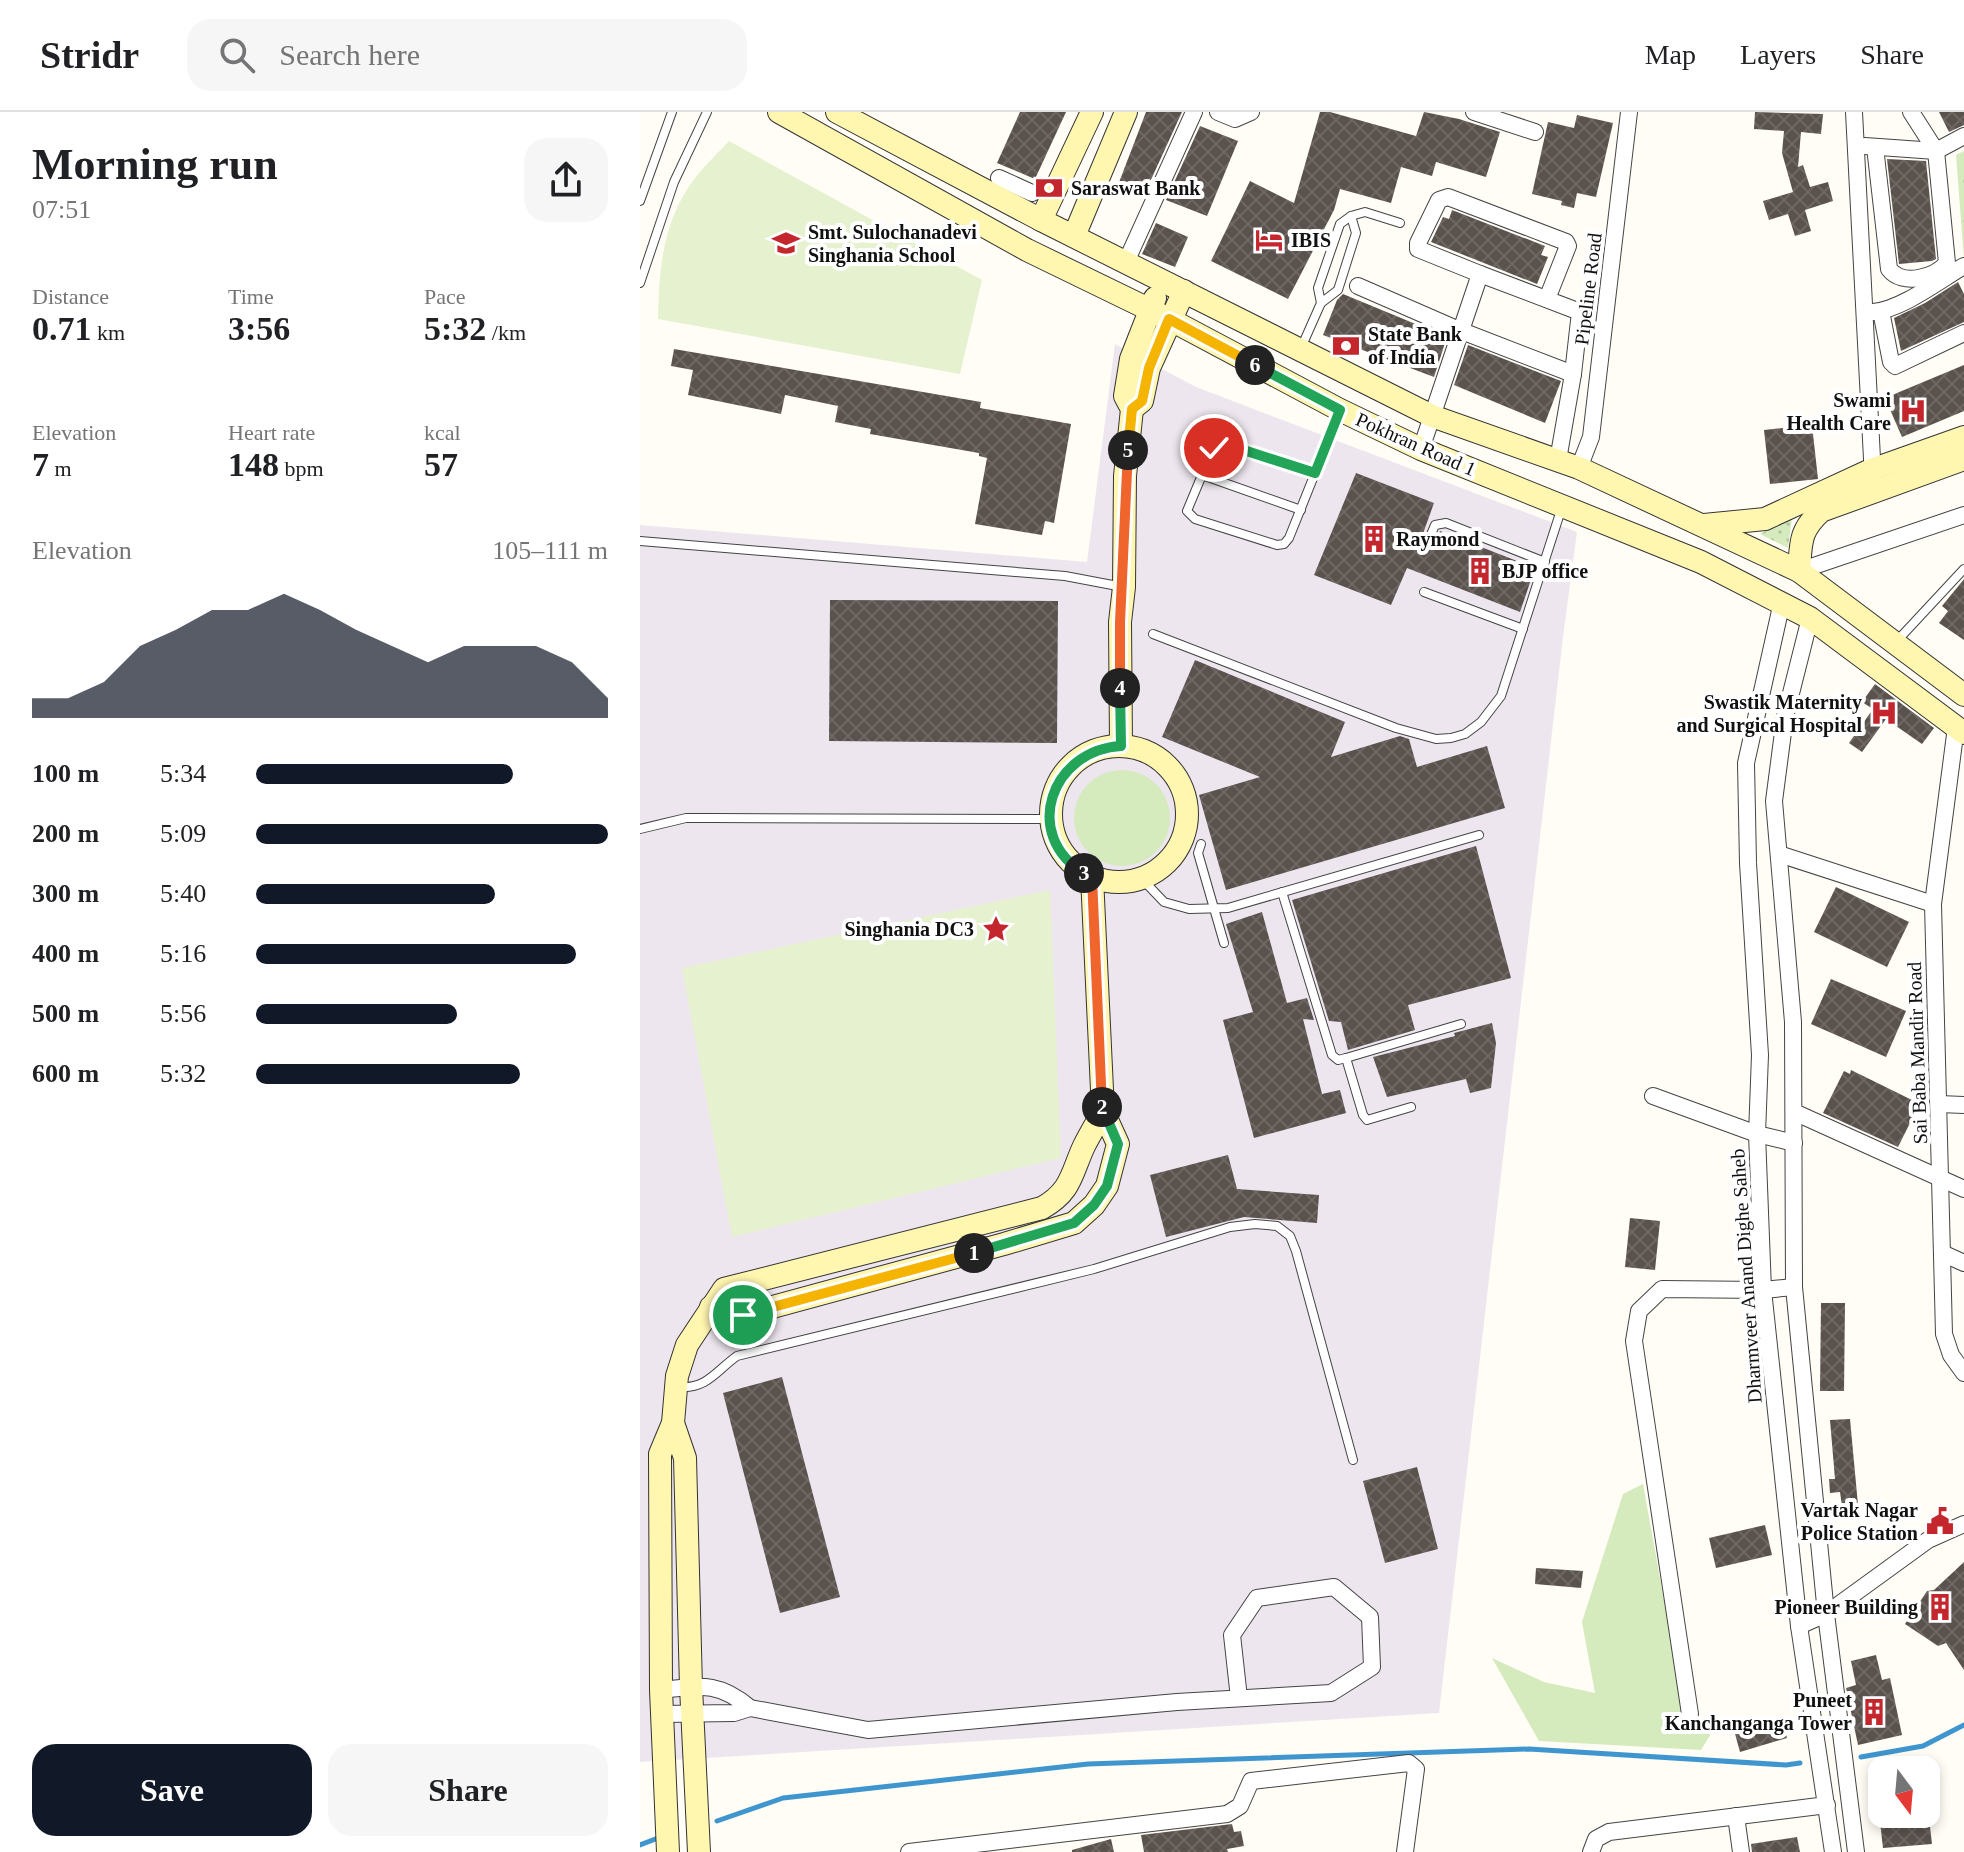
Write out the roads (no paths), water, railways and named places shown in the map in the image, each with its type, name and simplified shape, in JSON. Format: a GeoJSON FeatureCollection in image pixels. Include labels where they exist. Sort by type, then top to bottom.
{"type":"FeatureCollection","features":[{"type":"Feature","properties":{"kind":"street","name":"Pokhran Road 1"},"geometry":{"type":"LineString","coordinates":[[779,112],[1027,250],[1340,410],[1421,449],[1701,562],[1782,602],[1810,618],[1960,730]]}},
{"type":"Feature","properties":{"kind":"street","name":"Pokhran Road 1"},"geometry":{"type":"LineString","coordinates":[[837,112],[905,148],[998,181],[1041,220],[1432,416],[1574,467],[1799,571],[1964,695]]}},
{"type":"Feature","properties":{"kind":"street"},"geometry":{"type":"LineString","coordinates":[[1041,220],[1092,112]]}},
{"type":"Feature","properties":{"kind":"street"},"geometry":{"type":"LineString","coordinates":[[1074,236],[1126,112]]}},
{"type":"Feature","properties":{"kind":"street"},"geometry":{"type":"LineString","coordinates":[[1126,262],[1194,112]]}},
{"type":"Feature","properties":{"kind":"street"},"geometry":{"type":"LineString","coordinates":[[1218,112],[1235,119],[1251,112]]}},
{"type":"Feature","properties":{"kind":"street"},"geometry":{"type":"LineString","coordinates":[[1474,112],[1494,115],[1535,132]]}},
{"type":"Feature","properties":{"kind":"street","name":"Pipeline Road"},"geometry":{"type":"LineString","coordinates":[[1574,467],[1591,437],[1629,112]]}},
{"type":"Feature","properties":{"kind":"street"},"geometry":{"type":"LineString","coordinates":[[1854,112],[1874,481]]}},
{"type":"Feature","properties":{"kind":"street"},"geometry":{"type":"LineString","coordinates":[[1875,147],[1889,269],[1892,274],[1911,278],[1928,276],[1947,263],[1936,151],[1911,112]]}},
{"type":"Feature","properties":{"kind":"street"},"geometry":{"type":"LineString","coordinates":[[1856,145],[1936,151],[1964,136]]}},
{"type":"Feature","properties":{"kind":"street"},"geometry":{"type":"LineString","coordinates":[[890,174],[905,148]]}},
{"type":"Feature","properties":{"kind":"street"},"geometry":{"type":"LineString","coordinates":[[998,181],[1032,193]]}},
{"type":"Feature","properties":{"kind":"street"},"geometry":{"type":"LineString","coordinates":[[1547,299],[1568,246],[1566,242],[1448,197],[1439,200],[1418,249],[1480,274],[1547,299],[1575,309],[1581,316],[1573,374],[1574,467]]}},
{"type":"Feature","properties":{"kind":"street"},"geometry":{"type":"LineString","coordinates":[[1864,313],[1881,311],[1964,266]]}},
{"type":"Feature","properties":{"kind":"street"},"geometry":{"type":"LineString","coordinates":[[1421,449],[1480,274]]}},
{"type":"Feature","properties":{"kind":"street"},"geometry":{"type":"LineString","coordinates":[[1121,746],[1120,622],[1124,587],[1125,476],[1132,409],[1142,401],[1163,280]]}},
{"type":"Feature","properties":{"kind":"street"},"geometry":{"type":"LineString","coordinates":[[1358,286],[1459,330],[1573,374]]}},
{"type":"Feature","properties":{"kind":"street"},"geometry":{"type":"LineString","coordinates":[[1159,315],[1184,291]]}},
{"type":"Feature","properties":{"kind":"street"},"geometry":{"type":"LineString","coordinates":[[1881,311],[1891,362],[1895,366],[1964,333]]}},
{"type":"Feature","properties":{"kind":"street"},"geometry":{"type":"LineString","coordinates":[[1964,437],[1821,511],[1802,532],[1799,571],[1964,515]]}},
{"type":"Feature","properties":{"kind":"street"},"geometry":{"type":"LineString","coordinates":[[1703,525],[1765,519],[1874,481],[1964,459]]}},
{"type":"Feature","properties":{"kind":"street","name":"Dharmveer Anand Dighe Saheb"},"geometry":{"type":"LineString","coordinates":[[1782,602],[1746,763],[1748,863],[1760,1055],[1757,1134],[1763,1290],[1799,1626],[1833,1852]]}},
{"type":"Feature","properties":{"kind":"street"},"geometry":{"type":"LineString","coordinates":[[1810,618],[1785,717],[1774,801],[1793,1022],[1794,1287],[1826,1614],[1856,1852]]}},
{"type":"Feature","properties":{"kind":"street","name":"Sai Baba Mandir Road"},"geometry":{"type":"LineString","coordinates":[[1960,730],[1933,904],[1952,1104],[1940,1180],[1944,1334],[1951,1355],[1964,1373]]}},
{"type":"Feature","properties":{"kind":"street"},"geometry":{"type":"LineString","coordinates":[[1121,746],[1145,751],[1166,765],[1181,785],[1187,810],[1187,822],[1179,846],[1164,866],[1142,879],[1117,883],[1104,882],[1071,864],[1056,842],[1050,819],[1053,794],[1074,762],[1096,750],[1121,746]]}},
{"type":"Feature","properties":{"kind":"street"},"geometry":{"type":"LineString","coordinates":[[1779,854],[1933,904]]}},
{"type":"Feature","properties":{"kind":"street"},"geometry":{"type":"LineString","coordinates":[[711,1307],[743,1315],[1074,1223],[1094,1205],[1107,1186],[1118,1144],[1103,1111],[1092,877]]}},
{"type":"Feature","properties":{"kind":"street"},"geometry":{"type":"LineString","coordinates":[[1952,1104],[1964,1088]]}},
{"type":"Feature","properties":{"kind":"street"},"geometry":{"type":"LineString","coordinates":[[1653,1096],[1757,1134],[1794,1143]]}},
{"type":"Feature","properties":{"kind":"street"},"geometry":{"type":"LineString","coordinates":[[668,1852],[661,1690],[660,1454],[673,1423],[676,1386],[687,1345],[724,1289],[1042,1208],[1057,1200],[1067,1188],[1083,1147],[1103,1111]]}},
{"type":"Feature","properties":{"kind":"street"},"geometry":{"type":"LineString","coordinates":[[1794,1112],[1964,1189]]}},
{"type":"Feature","properties":{"kind":"street"},"geometry":{"type":"LineString","coordinates":[[1942,1253],[1964,1263]]}},
{"type":"Feature","properties":{"kind":"street"},"geometry":{"type":"LineString","coordinates":[[1690,1714],[1634,1341],[1639,1311],[1662,1289],[1763,1290],[1794,1287]]}},
{"type":"Feature","properties":{"kind":"street"},"geometry":{"type":"LineString","coordinates":[[673,1423],[685,1458],[699,1852]]}},
{"type":"Feature","properties":{"kind":"street"},"geometry":{"type":"LineString","coordinates":[[1799,1626],[1826,1614],[1928,1540],[1964,1524]]}},
{"type":"Feature","properties":{"kind":"street"},"geometry":{"type":"LineString","coordinates":[[662,1714],[734,1713],[750,1708],[868,1730],[928,1722],[1331,1693],[1372,1667],[1370,1617],[1334,1587],[1257,1598],[1232,1635],[1239,1698]]}},
{"type":"Feature","properties":{"kind":"street"},"geometry":{"type":"LineString","coordinates":[[661,1690],[708,1685],[733,1694],[750,1708]]}},
{"type":"Feature","properties":{"kind":"street"},"geometry":{"type":"LineString","coordinates":[[909,1852],[1227,1814],[1240,1806],[1251,1781],[1409,1763],[1416,1769],[1405,1852]]}},
{"type":"Feature","properties":{"kind":"street"},"geometry":{"type":"LineString","coordinates":[[1591,1852],[1596,1839],[1609,1832],[1827,1805]]}},
{"type":"Feature","properties":{"kind":"street"},"geometry":{"type":"LineString","coordinates":[[1736,1816],[1741,1852]]}},
{"type":"Feature","properties":{"kind":"lane"},"geometry":{"type":"LineString","coordinates":[[640,201],[672,112]]}},
{"type":"Feature","properties":{"kind":"lane"},"geometry":{"type":"LineString","coordinates":[[640,283],[674,182],[707,112]]}},
{"type":"Feature","properties":{"kind":"lane"},"geometry":{"type":"LineString","coordinates":[[1321,303],[1318,288],[1340,224],[1351,216],[1365,212],[1400,223]]}},
{"type":"Feature","properties":{"kind":"lane"},"geometry":{"type":"LineString","coordinates":[[1301,348],[1321,303],[1338,290],[1356,233],[1351,216]]}},
{"type":"Feature","properties":{"kind":"lane"},"geometry":{"type":"LineString","coordinates":[[1315,473],[1222,443],[1212,451],[1187,511],[1195,519],[1277,545],[1284,544],[1301,510],[1340,410]]}},
{"type":"Feature","properties":{"kind":"lane"},"geometry":{"type":"LineString","coordinates":[[1202,475],[1301,510]]}},
{"type":"Feature","properties":{"kind":"lane"},"geometry":{"type":"LineString","coordinates":[[1153,634],[1396,728],[1436,739],[1465,734],[1481,722],[1501,696],[1545,562],[1573,510]]}},
{"type":"Feature","properties":{"kind":"lane"},"geometry":{"type":"LineString","coordinates":[[1427,544],[1435,525],[1446,523],[1545,562]]}},
{"type":"Feature","properties":{"kind":"lane"},"geometry":{"type":"LineString","coordinates":[[640,541],[1065,576],[1124,587]]}},
{"type":"Feature","properties":{"kind":"lane"},"geometry":{"type":"LineString","coordinates":[[1894,643],[1964,569]]}},
{"type":"Feature","properties":{"kind":"lane"},"geometry":{"type":"LineString","coordinates":[[1424,592],[1523,629]]}},
{"type":"Feature","properties":{"kind":"lane"},"geometry":{"type":"LineString","coordinates":[[640,829],[656,823],[699,818],[1050,819]]}},
{"type":"Feature","properties":{"kind":"lane"},"geometry":{"type":"LineString","coordinates":[[1142,879],[1164,902],[1189,909],[1228,908],[1479,835]]}},
{"type":"Feature","properties":{"kind":"lane"},"geometry":{"type":"LineString","coordinates":[[1201,844],[1198,853],[1224,943]]}},
{"type":"Feature","properties":{"kind":"lane"},"geometry":{"type":"LineString","coordinates":[[1282,892],[1332,1055],[1338,1060],[1461,1024]]}},
{"type":"Feature","properties":{"kind":"lane"},"geometry":{"type":"LineString","coordinates":[[1346,1058],[1367,1120],[1411,1107]]}},
{"type":"Feature","properties":{"kind":"lane"},"geometry":{"type":"LineString","coordinates":[[676,1386],[692,1388],[710,1382],[721,1368],[737,1356],[1094,1269],[1230,1227],[1255,1224],[1277,1226],[1290,1236],[1296,1251],[1353,1460]]}},
{"type":"Feature","properties":{"kind":"waterway"},"geometry":{"type":"LineString","coordinates":[[1861,1757],[1923,1746],[1964,1725]]}},
{"type":"Feature","properties":{"kind":"waterway"},"geometry":{"type":"LineString","coordinates":[[717,1821],[783,1798],[1088,1764],[1529,1749],[1786,1765],[1800,1763]]}},
{"type":"Feature","properties":{"kind":"waterway"},"geometry":{"type":"LineString","coordinates":[[640,1845],[658,1838]]}},
{"type":"Feature","properties":{"kind":"place","name":"Saraswat Bank"},"geometry":{"type":"Point","coordinates":[1049,188]}},
{"type":"Feature","properties":{"kind":"place","name":"IBIS"},"geometry":{"type":"Point","coordinates":[1269,240]}},
{"type":"Feature","properties":{"kind":"place","name":"Smt. Sulochanadevi Singhania School"},"geometry":{"type":"Point","coordinates":[786,243]}},
{"type":"Feature","properties":{"kind":"place","name":"State Bank of India"},"geometry":{"type":"Point","coordinates":[1346,346]}},
{"type":"Feature","properties":{"kind":"place","name":"Swami Health Care"},"geometry":{"type":"Point","coordinates":[1913,411]}},
{"type":"Feature","properties":{"kind":"place","name":"Raymond"},"geometry":{"type":"Point","coordinates":[1374,539]}},
{"type":"Feature","properties":{"kind":"place","name":"BJP office"},"geometry":{"type":"Point","coordinates":[1480,571]}},
{"type":"Feature","properties":{"kind":"place","name":"Swastik Maternity and Surgical Hospital"},"geometry":{"type":"Point","coordinates":[1884,713]}},
{"type":"Feature","properties":{"kind":"place","name":"Singhania DC3"},"geometry":{"type":"Point","coordinates":[996,929]}},
{"type":"Feature","properties":{"kind":"place","name":"Vartak Nagar Police Station"},"geometry":{"type":"Point","coordinates":[1940,1521]}},
{"type":"Feature","properties":{"kind":"place","name":"Pioneer Building"},"geometry":{"type":"Point","coordinates":[1940,1607]}},
{"type":"Feature","properties":{"kind":"place","name":"Puneet Kanchanganga Tower"},"geometry":{"type":"Point","coordinates":[1874,1712]}}]}
